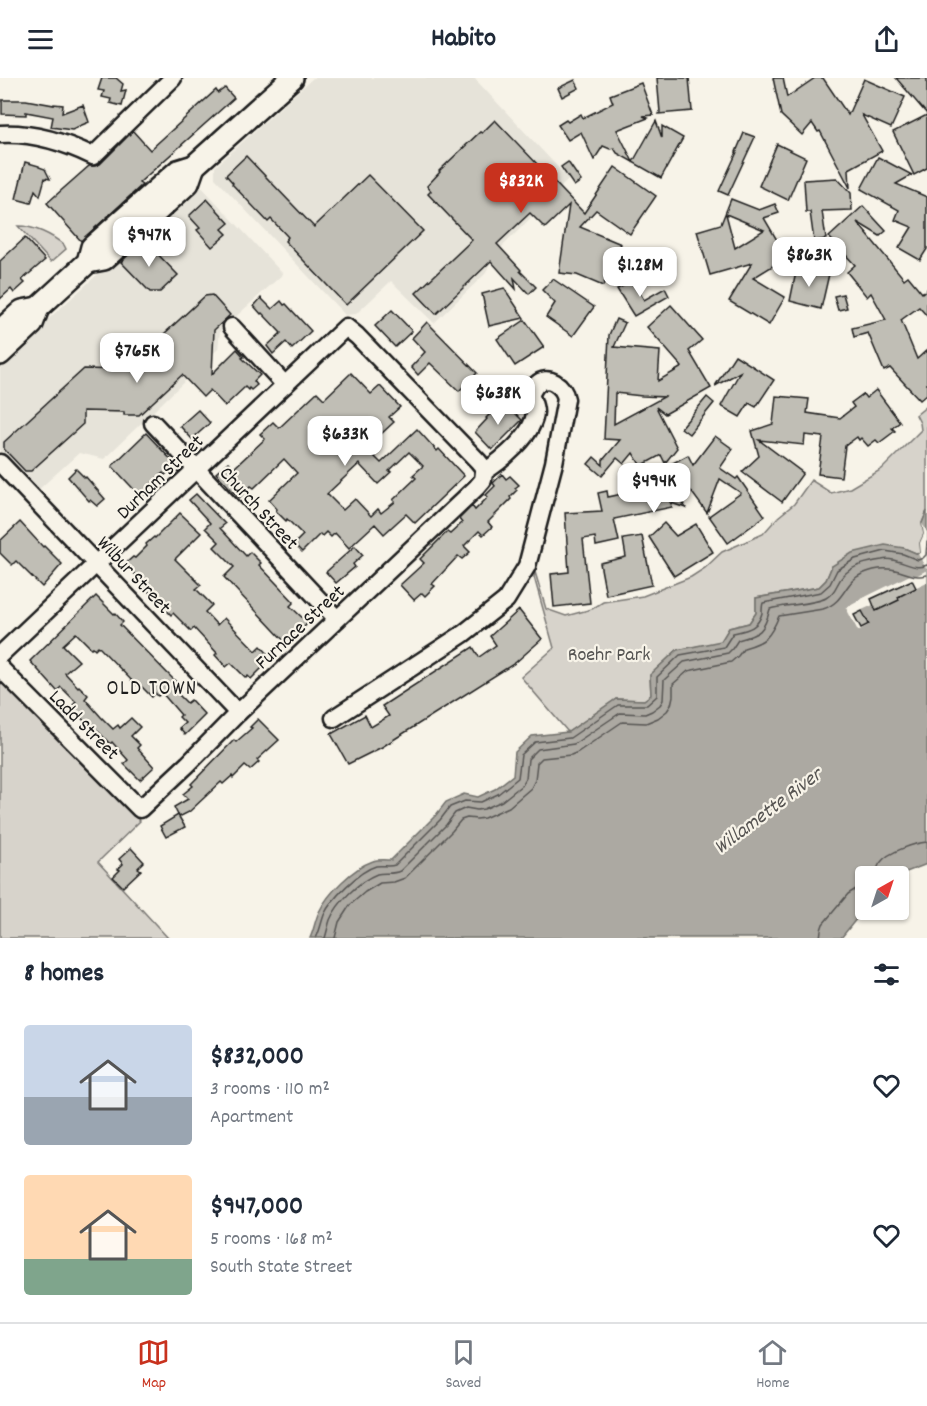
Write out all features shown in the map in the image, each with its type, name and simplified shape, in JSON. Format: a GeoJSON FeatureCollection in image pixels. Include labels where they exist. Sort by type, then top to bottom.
{"type":"FeatureCollection","features":[{"type":"Feature","properties":{"kind":"main road"},"geometry":{"type":"LineString","coordinates":[[0,354],[32,324],[38,308],[88,261],[92,247],[178,171],[194,166],[288,79]]}},
{"type":"Feature","properties":{"kind":"main road"},"geometry":{"type":"LineString","coordinates":[[0,331],[22,311],[38,308]]}},
{"type":"Feature","properties":{"kind":"street"},"geometry":{"type":"LineString","coordinates":[[0,134],[21,134],[50,139],[93,156],[173,78]]}},
{"type":"Feature","properties":{"kind":"street"},"geometry":{"type":"LineString","coordinates":[[232,327],[285,385]]}},
{"type":"Feature","properties":{"kind":"street","name":"Durham Street"},"geometry":{"type":"LineString","coordinates":[[0,655],[346,327],[478,461],[484,472]]}},
{"type":"Feature","properties":{"kind":"street","name":"Furnace Street"},"geometry":{"type":"LineString","coordinates":[[140,809],[477,487],[483,480],[484,472],[498,464],[510,452],[530,427],[535,411],[530,394],[536,385],[551,381],[560,386],[566,399],[541,515],[527,566],[506,600],[463,634],[334,718]]}},
{"type":"Feature","properties":{"kind":"street","name":"Church Street"},"geometry":{"type":"LineString","coordinates":[[153,423],[337,619]]}},
{"type":"Feature","properties":{"kind":"street","name":"Wilbur Street"},"geometry":{"type":"LineString","coordinates":[[0,463],[238,714]]}},
{"type":"Feature","properties":{"kind":"street","name":"Ladd Street"},"geometry":{"type":"LineString","coordinates":[[0,668],[140,809]]}},
{"type":"Feature","properties":{"kind":"shaded area"},"geometry":{"type":"Polygon","coordinates":[[[313,78],[474,78],[569,179],[492,257],[486,273],[434,323],[391,281],[356,314],[345,315],[215,178],[215,167],[313,78]]]}},
{"type":"Feature","properties":{"kind":"shaded area"},"geometry":{"type":"Polygon","coordinates":[[[198,183],[283,274],[220,331],[218,349],[104,459],[79,453],[37,491],[0,451],[0,363],[198,183]]]}},
{"type":"Feature","properties":{"kind":"green space"},"geometry":{"type":"Polygon","coordinates":[[[18,226],[42,232],[59,241],[66,249],[51,262],[18,226]]]}},
{"type":"Feature","properties":{"kind":"green space","name":"Roehr Park"},"geometry":{"type":"Polygon","coordinates":[[[927,406],[927,511],[922,523],[924,534],[920,543],[921,553],[918,554],[904,548],[832,566],[826,580],[819,587],[756,598],[756,613],[749,623],[729,628],[721,642],[677,650],[650,675],[651,695],[644,700],[616,699],[568,732],[521,677],[554,648],[534,577],[535,572],[546,609],[566,616],[592,609],[603,602],[643,596],[691,577],[722,552],[763,534],[794,504],[811,480],[831,493],[850,488],[882,469],[921,430],[916,415],[927,406]]]}},
{"type":"Feature","properties":{"kind":"green space"},"geometry":{"type":"Polygon","coordinates":[[[0,680],[140,821],[98,862],[168,938],[0,938],[0,680]]]}},
{"type":"Feature","properties":{"kind":"water","name":"Willamette River"},"geometry":{"type":"Polygon","coordinates":[[[927,511],[927,864],[909,871],[909,866],[855,866],[855,920],[841,938],[310,938],[323,905],[342,882],[365,864],[377,860],[391,860],[446,802],[464,794],[478,797],[495,789],[513,775],[515,752],[532,736],[568,732],[616,699],[644,700],[651,695],[650,675],[677,650],[721,641],[729,628],[749,623],[756,613],[756,598],[819,587],[826,580],[832,566],[852,553],[885,545],[921,553],[920,543],[924,534],[922,523],[927,511]]]}},
{"type":"Feature","properties":{"kind":"pier"},"geometry":{"type":"Polygon","coordinates":[[[922,523],[927,532],[927,570],[918,554],[921,553],[920,543],[924,534],[922,523]]]}},
{"type":"Feature","properties":{"kind":"pier"},"geometry":{"type":"Polygon","coordinates":[[[927,570],[927,582],[898,596],[899,600],[876,611],[873,605],[862,610],[869,625],[858,631],[846,608],[912,574],[914,577],[927,570]]]}},
{"type":"Feature","properties":{"kind":"building"},"geometry":{"type":"Polygon","coordinates":[[[102,78],[116,78],[123,84],[121,91],[126,90],[122,106],[110,103],[111,99],[102,97],[104,91],[98,90],[102,78]]]}},
{"type":"Feature","properties":{"kind":"building"},"geometry":{"type":"Polygon","coordinates":[[[657,78],[689,78],[692,111],[659,114],[657,78]]]}},
{"type":"Feature","properties":{"kind":"building"},"geometry":{"type":"Polygon","coordinates":[[[773,78],[783,78],[787,97],[815,78],[823,78],[848,115],[864,79],[905,97],[891,128],[862,115],[882,151],[849,169],[850,188],[820,131],[818,132],[812,123],[802,135],[781,115],[773,78]]]}},
{"type":"Feature","properties":{"kind":"building"},"geometry":{"type":"Polygon","coordinates":[[[896,78],[927,78],[927,114],[896,78]]]}},
{"type":"Feature","properties":{"kind":"building"},"geometry":{"type":"Polygon","coordinates":[[[575,80],[579,88],[562,97],[558,88],[575,80]]]}},
{"type":"Feature","properties":{"kind":"building"},"geometry":{"type":"Polygon","coordinates":[[[641,83],[653,115],[643,116],[648,118],[617,130],[633,162],[656,121],[662,138],[662,126],[683,138],[661,178],[617,153],[614,148],[603,146],[594,160],[581,132],[568,140],[558,125],[581,114],[583,118],[613,103],[610,95],[641,83]]]}},
{"type":"Feature","properties":{"kind":"building"},"geometry":{"type":"Polygon","coordinates":[[[225,88],[234,98],[139,183],[142,185],[81,241],[47,203],[89,166],[100,164],[133,131],[150,150],[216,90],[218,93],[225,88]]]}},
{"type":"Feature","properties":{"kind":"building"},"geometry":{"type":"Polygon","coordinates":[[[2,100],[26,100],[63,105],[62,113],[83,105],[89,122],[72,130],[51,127],[53,117],[26,112],[26,115],[2,114],[2,100]]]}},
{"type":"Feature","properties":{"kind":"building"},"geometry":{"type":"Polygon","coordinates":[[[927,115],[927,168],[914,175],[893,132],[927,115]]]}},
{"type":"Feature","properties":{"kind":"building"},"geometry":{"type":"Polygon","coordinates":[[[495,120],[584,213],[615,167],[656,196],[630,234],[596,210],[580,227],[621,244],[603,286],[577,275],[559,273],[569,205],[545,228],[530,213],[497,244],[536,287],[529,294],[514,278],[516,289],[491,261],[436,314],[416,293],[472,240],[428,194],[431,191],[427,186],[439,171],[495,120]]]}},
{"type":"Feature","properties":{"kind":"building"},"geometry":{"type":"Polygon","coordinates":[[[744,133],[755,137],[728,195],[719,191],[744,133]]]}},
{"type":"Feature","properties":{"kind":"building"},"geometry":{"type":"Polygon","coordinates":[[[777,144],[806,158],[788,200],[759,186],[777,144]]]}},
{"type":"Feature","properties":{"kind":"building"},"geometry":{"type":"Polygon","coordinates":[[[246,156],[314,227],[368,175],[423,231],[346,305],[285,241],[288,237],[271,219],[268,222],[232,184],[226,175],[246,156]]]}},
{"type":"Feature","properties":{"kind":"building"},"geometry":{"type":"Polygon","coordinates":[[[878,157],[912,175],[896,184],[927,197],[927,249],[920,260],[899,248],[912,227],[895,220],[899,210],[861,189],[878,157]]]}},
{"type":"Feature","properties":{"kind":"building"},"geometry":{"type":"Polygon","coordinates":[[[25,162],[45,169],[50,179],[45,178],[40,196],[35,190],[31,203],[16,199],[25,162]]]}},
{"type":"Feature","properties":{"kind":"building"},"geometry":{"type":"Polygon","coordinates":[[[568,162],[581,181],[574,186],[561,167],[568,162]]]}},
{"type":"Feature","properties":{"kind":"building"},"geometry":{"type":"Polygon","coordinates":[[[837,178],[851,193],[852,210],[822,211],[826,239],[814,241],[810,212],[806,212],[804,180],[837,178]]]}},
{"type":"Feature","properties":{"kind":"building"},"geometry":{"type":"Polygon","coordinates":[[[207,199],[229,223],[222,229],[227,234],[212,247],[197,230],[200,228],[189,216],[207,199]]]}},
{"type":"Feature","properties":{"kind":"building"},"geometry":{"type":"Polygon","coordinates":[[[731,199],[759,210],[775,204],[779,213],[764,218],[787,257],[753,278],[785,297],[769,325],[729,301],[752,263],[710,275],[697,231],[721,224],[731,199]],[[726,214],[735,248],[764,230],[726,214]]]}},
{"type":"Feature","properties":{"kind":"building"},"geometry":{"type":"Polygon","coordinates":[[[863,206],[886,231],[880,236],[857,222],[904,279],[908,276],[922,293],[927,289],[927,316],[919,307],[901,320],[917,359],[927,350],[927,394],[920,400],[890,368],[884,371],[868,333],[854,337],[852,328],[886,320],[871,293],[867,297],[847,272],[855,265],[829,237],[863,206]]]}},
{"type":"Feature","properties":{"kind":"building"},"geometry":{"type":"Polygon","coordinates":[[[25,238],[45,260],[22,280],[25,283],[14,293],[11,289],[0,299],[0,261],[25,238]]]}},
{"type":"Feature","properties":{"kind":"building"},"geometry":{"type":"Polygon","coordinates":[[[144,240],[178,275],[160,292],[150,292],[121,262],[144,240]]]}},
{"type":"Feature","properties":{"kind":"building"},"geometry":{"type":"Polygon","coordinates":[[[797,267],[829,274],[821,309],[790,301],[797,267]]]}},
{"type":"Feature","properties":{"kind":"building"},"geometry":{"type":"Polygon","coordinates":[[[553,279],[594,307],[573,336],[546,317],[555,303],[542,290],[553,279]]]}},
{"type":"Feature","properties":{"kind":"building"},"geometry":{"type":"Polygon","coordinates":[[[633,281],[644,300],[665,288],[669,296],[634,316],[617,289],[633,281]]]}},
{"type":"Feature","properties":{"kind":"building"},"geometry":{"type":"Polygon","coordinates":[[[504,288],[524,318],[489,326],[482,294],[504,288]]]}},
{"type":"Feature","properties":{"kind":"building"},"geometry":{"type":"Polygon","coordinates":[[[843,294],[847,308],[838,310],[834,296],[843,294]]]}},
{"type":"Feature","properties":{"kind":"building"},"geometry":{"type":"Polygon","coordinates":[[[212,295],[230,315],[214,330],[212,374],[237,349],[244,357],[242,358],[260,375],[254,381],[257,385],[251,390],[245,387],[225,406],[210,390],[203,397],[182,375],[139,415],[124,415],[124,412],[83,411],[83,424],[31,471],[25,471],[4,449],[4,442],[84,369],[125,370],[205,296],[212,295]]]}},
{"type":"Feature","properties":{"kind":"building"},"geometry":{"type":"Polygon","coordinates":[[[261,298],[272,309],[281,301],[284,305],[286,304],[311,331],[292,349],[286,342],[273,354],[267,346],[281,333],[254,306],[261,298]]]}},
{"type":"Feature","properties":{"kind":"building"},"geometry":{"type":"Polygon","coordinates":[[[671,305],[702,340],[689,351],[711,388],[665,414],[656,407],[677,448],[665,463],[661,455],[641,466],[633,453],[624,464],[617,458],[602,476],[588,464],[594,457],[603,465],[603,460],[620,440],[604,439],[609,335],[616,319],[625,323],[614,347],[660,351],[658,381],[682,367],[647,327],[671,305]],[[615,393],[614,424],[664,397],[615,393]]]}},
{"type":"Feature","properties":{"kind":"building"},"geometry":{"type":"Polygon","coordinates":[[[392,310],[412,331],[395,347],[375,326],[392,310]]]}},
{"type":"Feature","properties":{"kind":"building"},"geometry":{"type":"Polygon","coordinates":[[[525,320],[544,347],[515,366],[497,339],[525,320]]]}},
{"type":"Feature","properties":{"kind":"building"},"geometry":{"type":"Polygon","coordinates":[[[427,322],[477,373],[459,391],[430,363],[418,375],[411,367],[425,352],[412,338],[427,322]]]}},
{"type":"Feature","properties":{"kind":"building"},"geometry":{"type":"Polygon","coordinates":[[[735,355],[774,380],[756,407],[749,403],[740,417],[721,406],[740,372],[715,386],[735,355]]]}},
{"type":"Feature","properties":{"kind":"building"},"geometry":{"type":"Polygon","coordinates":[[[351,373],[371,394],[380,386],[400,407],[389,417],[394,422],[366,448],[381,463],[417,429],[464,476],[415,523],[406,514],[384,534],[375,524],[349,548],[335,533],[331,537],[326,532],[322,536],[320,534],[302,552],[294,544],[303,535],[276,511],[277,509],[269,500],[297,473],[284,459],[254,488],[251,486],[239,498],[216,473],[228,462],[234,468],[265,439],[260,434],[273,422],[279,428],[317,392],[324,399],[351,373]],[[409,452],[378,484],[359,464],[327,494],[343,510],[355,499],[371,516],[378,509],[381,513],[395,502],[393,500],[416,478],[413,475],[423,466],[409,452]]]}},
{"type":"Feature","properties":{"kind":"building"},"geometry":{"type":"Polygon","coordinates":[[[876,390],[900,422],[892,428],[895,431],[879,443],[876,440],[868,446],[857,437],[845,446],[841,477],[818,474],[823,437],[805,435],[804,445],[759,440],[803,473],[782,502],[742,472],[759,456],[752,431],[773,424],[776,396],[809,399],[807,413],[840,418],[854,407],[851,403],[863,394],[866,398],[876,390]]]}},
{"type":"Feature","properties":{"kind":"building"},"geometry":{"type":"Polygon","coordinates":[[[707,397],[714,403],[689,434],[681,428],[707,397]]]}},
{"type":"Feature","properties":{"kind":"building"},"geometry":{"type":"Polygon","coordinates":[[[505,403],[522,420],[492,450],[475,432],[500,404],[502,406],[505,403]]]}},
{"type":"Feature","properties":{"kind":"building"},"geometry":{"type":"Polygon","coordinates":[[[198,410],[210,423],[192,439],[180,426],[198,410]]]}},
{"type":"Feature","properties":{"kind":"building"},"geometry":{"type":"Polygon","coordinates":[[[146,433],[176,465],[150,485],[152,487],[142,498],[112,466],[146,433]]]}},
{"type":"Feature","properties":{"kind":"building"},"geometry":{"type":"Polygon","coordinates":[[[715,436],[733,449],[720,468],[736,479],[738,477],[765,516],[728,543],[709,516],[741,493],[720,479],[707,513],[688,487],[677,494],[686,508],[671,503],[672,507],[614,519],[619,541],[596,546],[595,537],[583,539],[590,603],[554,607],[551,574],[569,572],[565,513],[602,511],[598,493],[607,491],[608,497],[659,486],[657,478],[671,475],[667,466],[688,455],[693,465],[715,436]]]}},
{"type":"Feature","properties":{"kind":"building"},"geometry":{"type":"Polygon","coordinates":[[[76,469],[105,499],[97,506],[89,501],[68,477],[76,469]]]}},
{"type":"Feature","properties":{"kind":"building"},"geometry":{"type":"Polygon","coordinates":[[[502,474],[506,479],[510,476],[519,485],[515,488],[517,490],[510,497],[511,499],[488,522],[492,527],[483,535],[479,531],[464,546],[470,552],[462,559],[458,556],[432,584],[435,586],[425,596],[422,593],[414,600],[400,585],[424,563],[420,559],[447,532],[450,534],[462,523],[459,519],[472,506],[475,510],[488,497],[486,495],[495,486],[493,483],[502,474]]]}},
{"type":"Feature","properties":{"kind":"building"},"geometry":{"type":"Polygon","coordinates":[[[196,494],[225,524],[220,528],[246,556],[250,552],[261,563],[259,565],[294,602],[290,606],[308,623],[287,644],[224,577],[234,567],[214,547],[219,542],[205,528],[210,523],[189,500],[196,494]]]}},
{"type":"Feature","properties":{"kind":"building"},"geometry":{"type":"Polygon","coordinates":[[[180,513],[201,533],[175,559],[201,585],[196,589],[212,605],[205,612],[217,625],[224,618],[256,651],[261,646],[270,656],[263,663],[265,665],[251,679],[248,676],[246,678],[231,663],[226,667],[215,655],[217,653],[194,628],[191,631],[173,613],[171,615],[125,564],[133,557],[135,558],[147,546],[146,544],[180,513]]]}},
{"type":"Feature","properties":{"kind":"building"},"geometry":{"type":"Polygon","coordinates":[[[20,522],[62,564],[42,587],[16,561],[12,565],[0,553],[0,541],[20,522]]]}},
{"type":"Feature","properties":{"kind":"building"},"geometry":{"type":"Polygon","coordinates":[[[664,523],[676,536],[696,524],[713,552],[674,576],[649,537],[664,523]]]}},
{"type":"Feature","properties":{"kind":"building"},"geometry":{"type":"Polygon","coordinates":[[[642,536],[652,585],[606,595],[600,563],[626,557],[623,539],[642,536]]]}},
{"type":"Feature","properties":{"kind":"building"},"geometry":{"type":"Polygon","coordinates":[[[355,546],[363,555],[353,564],[355,567],[336,583],[326,572],[355,546]]]}},
{"type":"Feature","properties":{"kind":"building"},"geometry":{"type":"Polygon","coordinates":[[[912,580],[916,588],[898,597],[899,600],[876,611],[871,599],[912,580]]]}},
{"type":"Feature","properties":{"kind":"building"},"geometry":{"type":"Polygon","coordinates":[[[96,596],[115,613],[123,622],[120,625],[176,682],[171,687],[187,703],[191,700],[205,715],[185,735],[179,728],[185,723],[179,717],[181,715],[162,693],[158,696],[155,693],[152,697],[138,683],[136,685],[98,646],[95,649],[91,648],[76,633],[63,645],[79,661],[65,673],[88,695],[85,699],[101,717],[113,729],[118,725],[120,728],[131,718],[140,727],[131,736],[140,745],[137,748],[154,767],[140,780],[124,764],[128,760],[112,742],[110,744],[92,725],[90,727],[71,707],[76,702],[61,687],[57,691],[30,661],[96,596]]]}},
{"type":"Feature","properties":{"kind":"building"},"geometry":{"type":"Polygon","coordinates":[[[519,610],[542,639],[515,663],[382,747],[348,764],[331,734],[365,715],[371,727],[389,716],[382,706],[473,647],[479,657],[496,645],[490,636],[519,610]]]}},
{"type":"Feature","properties":{"kind":"building"},"geometry":{"type":"Polygon","coordinates":[[[862,611],[869,624],[861,628],[854,615],[862,611]]]}},
{"type":"Feature","properties":{"kind":"building"},"geometry":{"type":"Polygon","coordinates":[[[258,719],[279,740],[257,760],[259,762],[250,770],[245,766],[233,778],[232,776],[223,784],[221,782],[189,812],[179,817],[174,807],[188,799],[183,794],[193,786],[191,784],[234,740],[236,742],[252,728],[250,727],[258,719]]]}},
{"type":"Feature","properties":{"kind":"building"},"geometry":{"type":"Polygon","coordinates":[[[178,815],[185,827],[166,837],[160,826],[178,815]]]}},
{"type":"Feature","properties":{"kind":"building"},"geometry":{"type":"Polygon","coordinates":[[[131,848],[144,862],[138,868],[141,870],[123,887],[113,877],[123,864],[119,859],[131,848]]]}},
{"type":"Feature","properties":{"kind":"district","name":"OLD TOWN"},"geometry":{"type":"Point","coordinates":[152,687]}}]}
